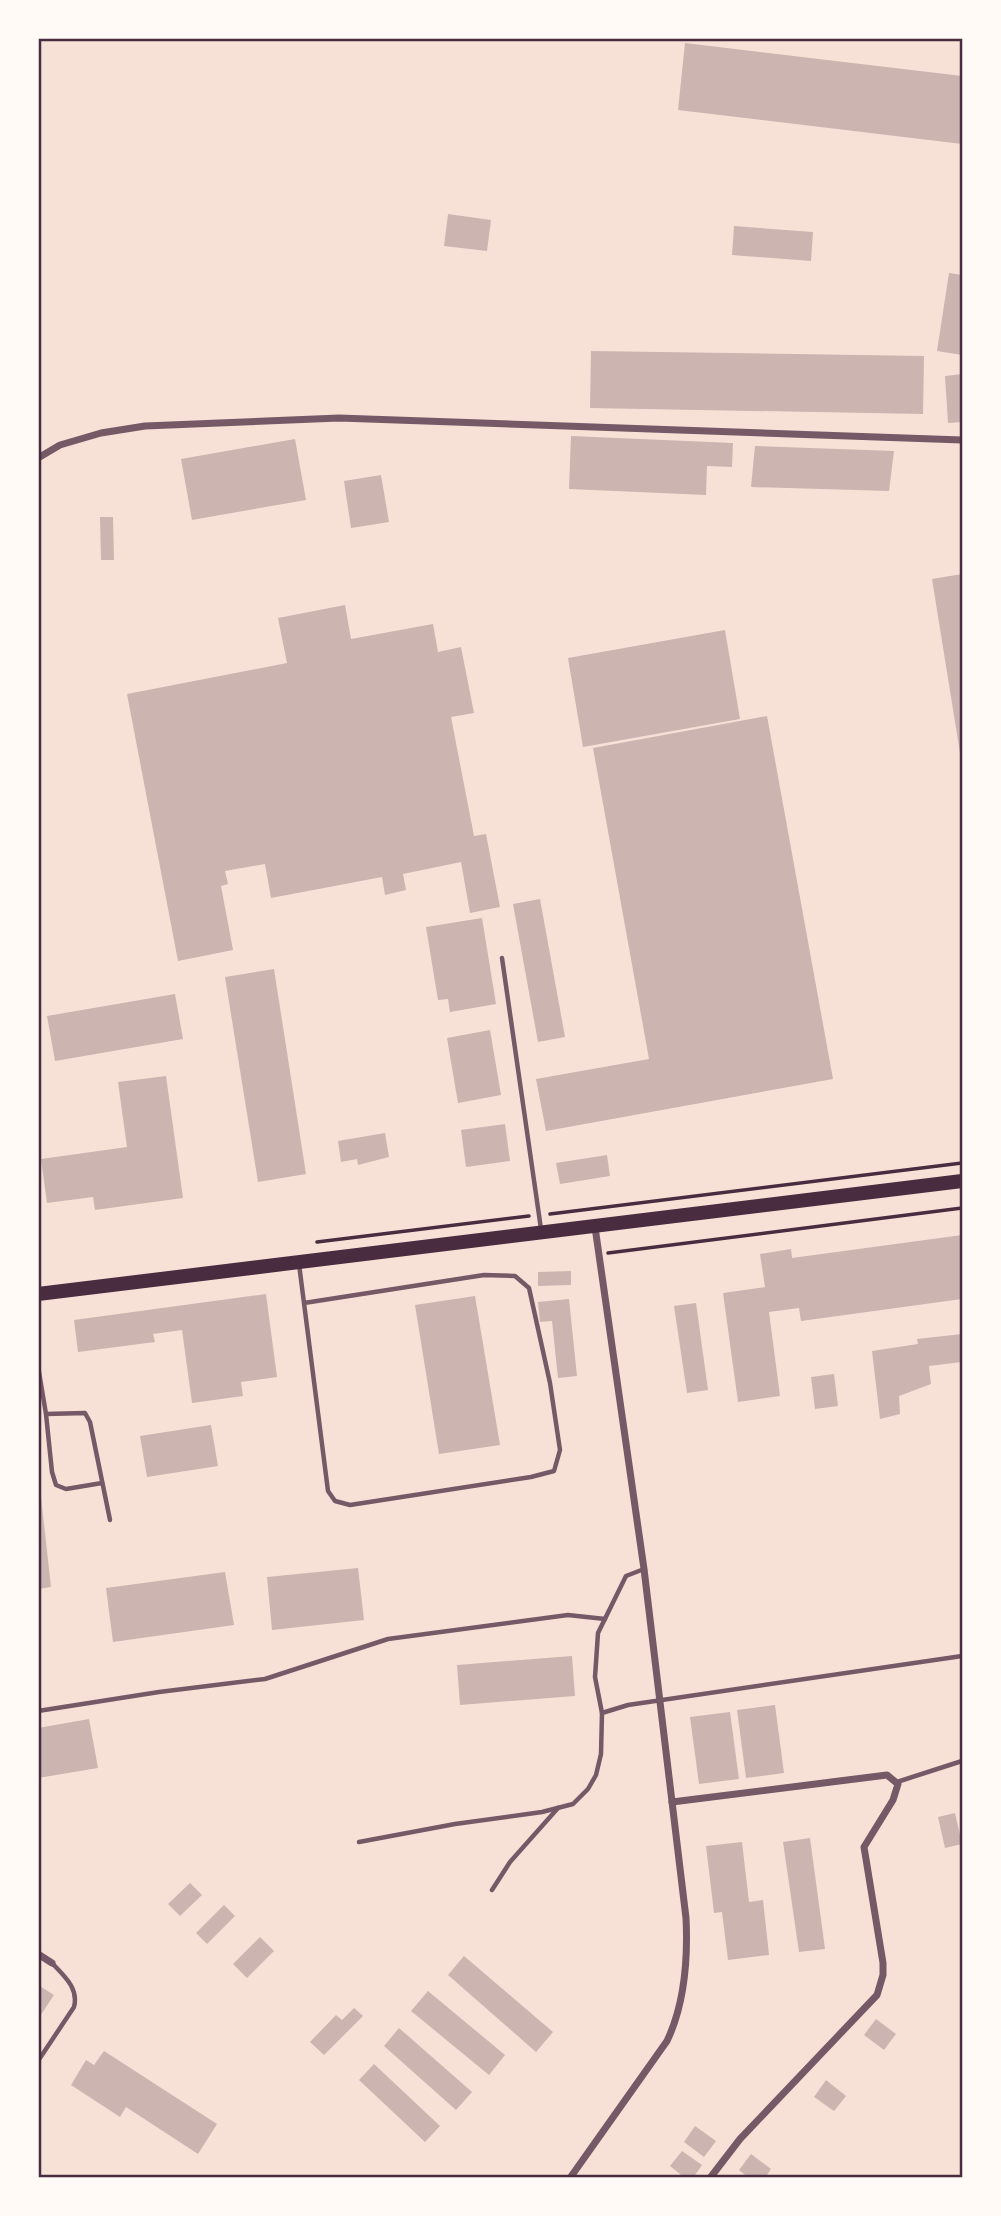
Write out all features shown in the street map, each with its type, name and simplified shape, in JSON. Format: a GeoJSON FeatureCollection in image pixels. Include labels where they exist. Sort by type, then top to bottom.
{"type":"FeatureCollection","features":[{"type":"Feature","properties":{"kind":"main road"},"geometry":{"type":"LineString","coordinates":[[38,1294],[962,1181]]}},
{"type":"Feature","properties":{"kind":"street"},"geometry":{"type":"LineString","coordinates":[[38,458],[60,445],[101,433],[145,426],[339,418],[962,440]]}},
{"type":"Feature","properties":{"kind":"street"},"geometry":{"type":"LineString","coordinates":[[570,2178],[673,2030],[688,1951],[644,1569],[596,1227]]}},
{"type":"Feature","properties":{"kind":"street"},"geometry":{"type":"LineString","coordinates":[[672,1802],[887,1775],[898,1784],[893,1800],[864,1847],[883,1963],[883,1975],[877,1995],[740,2139],[710,2178]]}},
{"type":"Feature","properties":{"kind":"street"},"geometry":{"type":"LineString","coordinates":[[38,1954],[52,1963]]}},
{"type":"Feature","properties":{"kind":"lane"},"geometry":{"type":"LineString","coordinates":[[502,958],[542,1233]]}},
{"type":"Feature","properties":{"kind":"lane"},"geometry":{"type":"LineString","coordinates":[[299,1263],[304,1303],[328,1491],[335,1501],[350,1505],[531,1477],[554,1471],[560,1450],[550,1383],[529,1288],[515,1276],[484,1275],[304,1303]]}},
{"type":"Feature","properties":{"kind":"lane"},"geometry":{"type":"LineString","coordinates":[[38,1366],[51,1472],[56,1485],[65,1489],[102,1483]]}},
{"type":"Feature","properties":{"kind":"lane"},"geometry":{"type":"LineString","coordinates":[[46,1414],[85,1413],[90,1422],[110,1520]]}},
{"type":"Feature","properties":{"kind":"lane"},"geometry":{"type":"LineString","coordinates":[[359,1842],[455,1824],[542,1812],[573,1804],[588,1789],[596,1775],[600,1754],[602,1713],[595,1676],[598,1633],[626,1576],[644,1569]]}},
{"type":"Feature","properties":{"kind":"lane"},"geometry":{"type":"LineString","coordinates":[[38,1712],[159,1692],[265,1679],[388,1639],[568,1615],[605,1619]]}},
{"type":"Feature","properties":{"kind":"lane"},"geometry":{"type":"LineString","coordinates":[[602,1713],[659,1699],[962,1656]]}},
{"type":"Feature","properties":{"kind":"lane"},"geometry":{"type":"LineString","coordinates":[[896,1782],[962,1761]]}},
{"type":"Feature","properties":{"kind":"lane"},"geometry":{"type":"LineString","coordinates":[[492,1891],[510,1862],[558,1808]]}},
{"type":"Feature","properties":{"kind":"lane"},"geometry":{"type":"LineString","coordinates":[[38,2061],[74,2007],[77,1998],[71,1983],[52,1963]]}},
{"type":"Feature","properties":{"kind":"path"},"geometry":{"type":"LineString","coordinates":[[599,1254],[962,1208]]}},
{"type":"Feature","properties":{"kind":"building"},"geometry":{"type":"Polygon","coordinates":[[[685,43],[962,76],[962,144],[678,110],[685,43]]]}},
{"type":"Feature","properties":{"kind":"building"},"geometry":{"type":"Polygon","coordinates":[[[448,214],[491,220],[487,251],[444,246],[448,214]]]}},
{"type":"Feature","properties":{"kind":"building"},"geometry":{"type":"Polygon","coordinates":[[[734,226],[813,232],[811,261],[732,255],[734,226]]]}},
{"type":"Feature","properties":{"kind":"building"},"geometry":{"type":"Polygon","coordinates":[[[949,273],[962,275],[962,355],[937,351],[949,273]]]}},
{"type":"Feature","properties":{"kind":"building"},"geometry":{"type":"Polygon","coordinates":[[[591,351],[924,356],[923,414],[590,408],[591,351]]]}},
{"type":"Feature","properties":{"kind":"building"},"geometry":{"type":"Polygon","coordinates":[[[962,374],[962,422],[948,423],[945,376],[962,374]]]}},
{"type":"Feature","properties":{"kind":"building"},"geometry":{"type":"Polygon","coordinates":[[[571,436],[733,443],[732,467],[707,466],[706,495],[569,489],[571,436]]]}},
{"type":"Feature","properties":{"kind":"building"},"geometry":{"type":"Polygon","coordinates":[[[295,439],[306,500],[192,520],[181,459],[295,439]]]}},
{"type":"Feature","properties":{"kind":"building"},"geometry":{"type":"Polygon","coordinates":[[[755,446],[894,451],[889,491],[751,487],[755,446]]]}},
{"type":"Feature","properties":{"kind":"building"},"geometry":{"type":"Polygon","coordinates":[[[381,475],[389,522],[351,528],[344,481],[381,475]]]}},
{"type":"Feature","properties":{"kind":"building"},"geometry":{"type":"Polygon","coordinates":[[[100,517],[113,517],[114,560],[101,560],[100,517]]]}},
{"type":"Feature","properties":{"kind":"building"},"geometry":{"type":"Polygon","coordinates":[[[962,574],[962,759],[961,759],[932,579],[962,574]]]}},
{"type":"Feature","properties":{"kind":"building"},"geometry":{"type":"Polygon","coordinates":[[[345,605],[351,639],[433,624],[438,652],[461,647],[474,713],[451,717],[474,836],[486,834],[500,907],[470,913],[461,862],[403,874],[406,890],[385,895],[382,877],[271,898],[265,864],[225,871],[228,884],[221,886],[233,950],[178,961],[127,694],[287,663],[278,618],[345,605]]]}},
{"type":"Feature","properties":{"kind":"building"},"geometry":{"type":"Polygon","coordinates":[[[725,630],[740,719],[583,747],[568,658],[725,630]]]}},
{"type":"Feature","properties":{"kind":"building"},"geometry":{"type":"Polygon","coordinates":[[[767,716],[833,1079],[546,1131],[536,1079],[649,1059],[593,748],[767,716]]]}},
{"type":"Feature","properties":{"kind":"building"},"geometry":{"type":"Polygon","coordinates":[[[540,899],[565,1037],[538,1042],[513,904],[540,899]]]}},
{"type":"Feature","properties":{"kind":"building"},"geometry":{"type":"Polygon","coordinates":[[[482,918],[496,1004],[450,1012],[448,999],[438,1000],[426,927],[482,918]]]}},
{"type":"Feature","properties":{"kind":"building"},"geometry":{"type":"Polygon","coordinates":[[[274,969],[306,1174],[258,1182],[225,977],[274,969]]]}},
{"type":"Feature","properties":{"kind":"building"},"geometry":{"type":"Polygon","coordinates":[[[175,994],[183,1039],[55,1061],[47,1016],[175,994]]]}},
{"type":"Feature","properties":{"kind":"building"},"geometry":{"type":"Polygon","coordinates":[[[490,1030],[501,1095],[458,1103],[447,1038],[490,1030]]]}},
{"type":"Feature","properties":{"kind":"building"},"geometry":{"type":"Polygon","coordinates":[[[166,1076],[183,1198],[95,1210],[93,1197],[47,1203],[41,1159],[127,1147],[118,1082],[166,1076]]]}},
{"type":"Feature","properties":{"kind":"building"},"geometry":{"type":"Polygon","coordinates":[[[505,1124],[510,1161],[466,1167],[461,1130],[505,1124]]]}},
{"type":"Feature","properties":{"kind":"building"},"geometry":{"type":"Polygon","coordinates":[[[385,1133],[389,1157],[358,1165],[357,1159],[341,1162],[338,1141],[385,1133]]]}},
{"type":"Feature","properties":{"kind":"building"},"geometry":{"type":"Polygon","coordinates":[[[607,1155],[610,1176],[560,1184],[556,1163],[607,1155]]]}},
{"type":"Feature","properties":{"kind":"building"},"geometry":{"type":"Polygon","coordinates":[[[962,1235],[962,1299],[801,1321],[799,1308],[769,1312],[780,1396],[738,1402],[723,1293],[765,1287],[760,1254],[791,1249],[792,1258],[962,1235]]]}},
{"type":"Feature","properties":{"kind":"building"},"geometry":{"type":"Polygon","coordinates":[[[571,1271],[571,1285],[538,1286],[538,1272],[571,1271]]]}},
{"type":"Feature","properties":{"kind":"building"},"geometry":{"type":"Polygon","coordinates":[[[266,1294],[277,1377],[241,1382],[243,1396],[192,1403],[182,1330],[153,1334],[155,1342],[78,1352],[74,1320],[266,1294]]]}},
{"type":"Feature","properties":{"kind":"building"},"geometry":{"type":"Polygon","coordinates":[[[475,1296],[500,1445],[439,1454],[415,1305],[475,1296]]]}},
{"type":"Feature","properties":{"kind":"building"},"geometry":{"type":"Polygon","coordinates":[[[569,1299],[577,1376],[558,1378],[552,1321],[540,1322],[538,1302],[569,1299]]]}},
{"type":"Feature","properties":{"kind":"building"},"geometry":{"type":"Polygon","coordinates":[[[696,1303],[708,1390],[687,1393],[674,1306],[696,1303]]]}},
{"type":"Feature","properties":{"kind":"building"},"geometry":{"type":"Polygon","coordinates":[[[962,1334],[962,1362],[929,1366],[931,1384],[899,1396],[900,1414],[880,1419],[872,1351],[918,1344],[917,1339],[962,1334]]]}},
{"type":"Feature","properties":{"kind":"building"},"geometry":{"type":"Polygon","coordinates":[[[834,1374],[838,1406],[815,1409],[811,1377],[834,1374]]]}},
{"type":"Feature","properties":{"kind":"building"},"geometry":{"type":"Polygon","coordinates":[[[211,1425],[218,1466],[147,1477],[140,1436],[211,1425]]]}},
{"type":"Feature","properties":{"kind":"building"},"geometry":{"type":"Polygon","coordinates":[[[38,1488],[51,1587],[38,1589],[38,1488]]]}},
{"type":"Feature","properties":{"kind":"building"},"geometry":{"type":"Polygon","coordinates":[[[358,1568],[364,1620],[272,1630],[267,1577],[358,1568]]]}},
{"type":"Feature","properties":{"kind":"building"},"geometry":{"type":"Polygon","coordinates":[[[225,1572],[234,1625],[113,1642],[106,1588],[225,1572]]]}},
{"type":"Feature","properties":{"kind":"building"},"geometry":{"type":"Polygon","coordinates":[[[572,1656],[575,1696],[460,1705],[457,1665],[572,1656]]]}},
{"type":"Feature","properties":{"kind":"building"},"geometry":{"type":"Polygon","coordinates":[[[775,1705],[784,1773],[746,1778],[737,1710],[775,1705]]]}},
{"type":"Feature","properties":{"kind":"building"},"geometry":{"type":"Polygon","coordinates":[[[730,1712],[739,1779],[699,1784],[690,1717],[730,1712]]]}},
{"type":"Feature","properties":{"kind":"building"},"geometry":{"type":"Polygon","coordinates":[[[89,1719],[98,1768],[38,1778],[38,1728],[89,1719]]]}},
{"type":"Feature","properties":{"kind":"building"},"geometry":{"type":"Polygon","coordinates":[[[955,1813],[962,1844],[945,1848],[938,1817],[955,1813]]]}},
{"type":"Feature","properties":{"kind":"building"},"geometry":{"type":"Polygon","coordinates":[[[810,1838],[825,1949],[799,1952],[783,1842],[810,1838]]]}},
{"type":"Feature","properties":{"kind":"building"},"geometry":{"type":"Polygon","coordinates":[[[742,1842],[749,1902],[763,1900],[769,1955],[728,1960],[722,1912],[714,1913],[706,1846],[742,1842]]]}},
{"type":"Feature","properties":{"kind":"building"},"geometry":{"type":"Polygon","coordinates":[[[190,1883],[202,1895],[180,1916],[168,1904],[190,1883]]]}},
{"type":"Feature","properties":{"kind":"building"},"geometry":{"type":"Polygon","coordinates":[[[224,1905],[235,1916],[207,1944],[196,1933],[224,1905]]]}},
{"type":"Feature","properties":{"kind":"building"},"geometry":{"type":"Polygon","coordinates":[[[260,1937],[274,1951],[247,1978],[233,1964],[260,1937]]]}},
{"type":"Feature","properties":{"kind":"building"},"geometry":{"type":"Polygon","coordinates":[[[464,1956],[553,2032],[536,2052],[448,1975],[464,1956]]]}},
{"type":"Feature","properties":{"kind":"building"},"geometry":{"type":"Polygon","coordinates":[[[38,1985],[54,1995],[38,2019],[38,1985]]]}},
{"type":"Feature","properties":{"kind":"building"},"geometry":{"type":"Polygon","coordinates":[[[428,1991],[505,2055],[489,2075],[411,2011],[428,1991]]]}},
{"type":"Feature","properties":{"kind":"building"},"geometry":{"type":"Polygon","coordinates":[[[354,2008],[363,2016],[324,2055],[310,2042],[336,2015],[342,2020],[354,2008]]]}},
{"type":"Feature","properties":{"kind":"building"},"geometry":{"type":"Polygon","coordinates":[[[876,2019],[896,2034],[884,2050],[864,2035],[876,2019]]]}},
{"type":"Feature","properties":{"kind":"building"},"geometry":{"type":"Polygon","coordinates":[[[399,2028],[472,2092],[456,2110],[384,2046],[399,2028]]]}},
{"type":"Feature","properties":{"kind":"building"},"geometry":{"type":"Polygon","coordinates":[[[104,2051],[217,2124],[198,2154],[126,2107],[120,2117],[71,2085],[86,2060],[94,2065],[104,2051]]]}},
{"type":"Feature","properties":{"kind":"building"},"geometry":{"type":"Polygon","coordinates":[[[374,2064],[440,2126],[425,2142],[359,2080],[374,2064]]]}},
{"type":"Feature","properties":{"kind":"building"},"geometry":{"type":"Polygon","coordinates":[[[826,2080],[846,2096],[834,2111],[814,2097],[826,2080]]]}},
{"type":"Feature","properties":{"kind":"building"},"geometry":{"type":"Polygon","coordinates":[[[695,2126],[716,2141],[704,2157],[684,2142],[695,2126]]]}},
{"type":"Feature","properties":{"kind":"building"},"geometry":{"type":"Polygon","coordinates":[[[682,2151],[702,2165],[693,2178],[685,2178],[670,2166],[682,2151]]]}},
{"type":"Feature","properties":{"kind":"building"},"geometry":{"type":"Polygon","coordinates":[[[751,2154],[771,2169],[765,2178],[749,2178],[739,2170],[751,2154]]]}}]}
